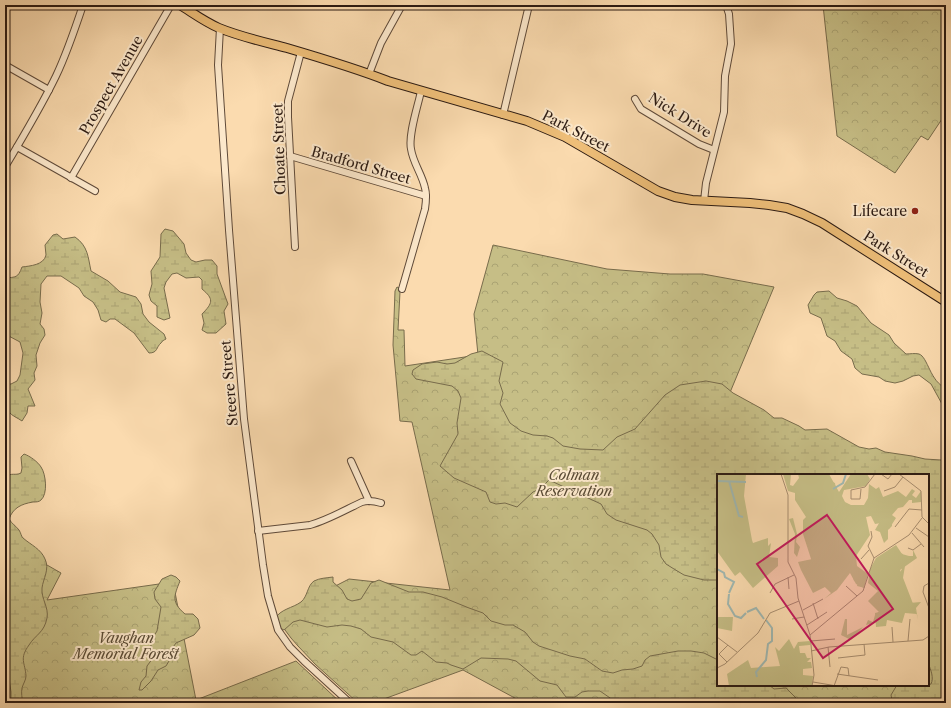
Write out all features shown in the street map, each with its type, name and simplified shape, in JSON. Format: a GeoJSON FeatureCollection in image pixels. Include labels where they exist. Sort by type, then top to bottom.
{"type":"FeatureCollection","features":[{"type":"Feature","properties":{"kind":"main road","name":"Park Street"},"geometry":{"type":"LineString","coordinates":[[180,5],[196,16],[220,28],[242,36],[301,52],[421,91],[527,121],[565,137],[658,191],[675,197],[692,200],[769,205],[787,208],[803,214],[822,224],[946,302]]}},
{"type":"Feature","properties":{"kind":"street"},"geometry":{"type":"LineString","coordinates":[[5,167],[49,90],[63,59],[83,5]]}},
{"type":"Feature","properties":{"kind":"street","name":"Prospect Avenue"},"geometry":{"type":"LineString","coordinates":[[71,178],[171,5]]}},
{"type":"Feature","properties":{"kind":"street"},"geometry":{"type":"LineString","coordinates":[[369,74],[381,43],[402,5]]}},
{"type":"Feature","properties":{"kind":"street"},"geometry":{"type":"LineString","coordinates":[[503,114],[529,5]]}},
{"type":"Feature","properties":{"kind":"street"},"geometry":{"type":"LineString","coordinates":[[704,201],[706,183],[724,112],[725,76],[731,44],[729,14],[726,5]]}},
{"type":"Feature","properties":{"kind":"street","name":"Steere Street"},"geometry":{"type":"LineString","coordinates":[[220,28],[218,65],[238,352],[244,419],[262,565],[268,596],[278,630],[304,661],[350,703]]}},
{"type":"Feature","properties":{"kind":"street","name":"Choate Street"},"geometry":{"type":"LineString","coordinates":[[295,247],[288,101],[301,52]]}},
{"type":"Feature","properties":{"kind":"street"},"geometry":{"type":"LineString","coordinates":[[5,64],[49,90]]}},
{"type":"Feature","properties":{"kind":"street"},"geometry":{"type":"LineString","coordinates":[[402,288],[425,210],[425,188],[410,144],[421,91]]}},
{"type":"Feature","properties":{"kind":"street","name":"Nick Drive"},"geometry":{"type":"LineString","coordinates":[[635,99],[641,109],[700,144],[714,150]]}},
{"type":"Feature","properties":{"kind":"street"},"geometry":{"type":"LineString","coordinates":[[17,146],[95,191]]}},
{"type":"Feature","properties":{"kind":"street","name":"Bradford Street"},"geometry":{"type":"LineString","coordinates":[[290,156],[426,196]]}},
{"type":"Feature","properties":{"kind":"street"},"geometry":{"type":"LineString","coordinates":[[351,461],[369,501]]}},
{"type":"Feature","properties":{"kind":"street"},"geometry":{"type":"LineString","coordinates":[[258,531],[314,524],[362,502],[375,501],[381,503]]}},
{"type":"Feature","properties":{"kind":"green space"},"geometry":{"type":"Polygon","coordinates":[[[823,5],[946,5],[946,121],[942,119],[928,140],[921,136],[895,173],[837,136],[823,5]]]}},
{"type":"Feature","properties":{"kind":"green space"},"geometry":{"type":"Polygon","coordinates":[[[165,229],[173,231],[184,244],[186,253],[191,260],[196,262],[212,260],[217,266],[217,274],[228,304],[224,311],[226,324],[216,333],[207,333],[202,330],[204,323],[202,314],[211,301],[209,296],[202,289],[202,280],[199,277],[186,278],[177,273],[172,274],[166,282],[164,288],[170,318],[164,320],[157,317],[157,306],[151,301],[149,295],[152,284],[151,271],[160,257],[161,234],[165,229]]]}},
{"type":"Feature","properties":{"kind":"green space"},"geometry":{"type":"Polygon","coordinates":[[[57,234],[63,239],[75,237],[79,240],[87,252],[91,271],[108,281],[120,292],[136,297],[141,304],[143,314],[149,322],[164,334],[166,339],[154,352],[149,353],[134,333],[115,319],[110,319],[106,322],[101,320],[98,310],[93,302],[84,296],[79,288],[61,276],[47,276],[41,284],[40,302],[42,313],[40,324],[44,329],[45,335],[40,343],[36,355],[37,366],[34,373],[35,380],[28,389],[35,406],[28,406],[27,413],[22,421],[9,412],[6,403],[5,384],[11,384],[17,381],[20,375],[23,353],[20,342],[5,334],[5,278],[16,276],[22,267],[43,261],[46,255],[45,245],[53,235],[57,234]]]}},
{"type":"Feature","properties":{"kind":"green space","name":"Colman Reservation"},"geometry":{"type":"Polygon","coordinates":[[[493,245],[607,269],[670,274],[703,274],[774,287],[711,438],[718,474],[717,686],[929,686],[929,562],[946,703],[524,703],[463,670],[373,703],[358,703],[315,664],[298,646],[285,630],[279,615],[349,579],[450,590],[412,422],[400,421],[393,345],[395,291],[397,287],[401,289],[398,330],[404,330],[405,366],[478,355],[474,314],[493,245]]]}},
{"type":"Feature","properties":{"kind":"green space"},"geometry":{"type":"Polygon","coordinates":[[[829,291],[837,298],[857,306],[871,323],[889,335],[894,343],[906,354],[919,354],[922,356],[936,381],[946,388],[946,406],[942,404],[931,384],[919,375],[895,383],[885,381],[879,377],[862,374],[855,368],[852,359],[841,351],[835,341],[827,336],[821,318],[810,313],[808,305],[814,295],[817,292],[829,291]]]}},
{"type":"Feature","properties":{"kind":"green space"},"geometry":{"type":"Polygon","coordinates":[[[482,351],[503,362],[499,381],[503,393],[500,404],[510,423],[521,431],[533,435],[553,438],[563,446],[580,449],[603,450],[617,437],[635,429],[665,395],[680,385],[706,381],[722,384],[733,393],[764,410],[774,418],[782,418],[805,430],[827,429],[859,447],[869,449],[876,448],[885,452],[925,459],[941,460],[946,464],[946,703],[890,703],[892,700],[891,695],[896,686],[929,686],[932,682],[932,674],[929,666],[929,474],[717,474],[717,580],[704,580],[684,575],[666,564],[661,557],[659,545],[652,534],[647,530],[616,520],[607,514],[601,504],[549,480],[517,507],[505,503],[496,504],[490,502],[486,492],[454,478],[440,466],[458,434],[457,423],[461,398],[458,391],[452,386],[416,379],[412,374],[413,370],[422,364],[437,362],[447,364],[455,363],[471,354],[482,351]]]}},
{"type":"Feature","properties":{"kind":"green space"},"geometry":{"type":"Polygon","coordinates":[[[24,454],[36,461],[43,470],[46,484],[45,493],[41,500],[25,504],[15,509],[9,519],[19,530],[23,538],[38,550],[45,559],[47,570],[42,592],[47,610],[47,618],[44,627],[32,641],[23,657],[26,679],[22,686],[23,703],[11,703],[7,665],[9,656],[5,641],[5,477],[21,473],[21,457],[24,454]]]}},
{"type":"Feature","properties":{"kind":"green space","name":"Vaughan Memorial Forest"},"geometry":{"type":"Polygon","coordinates":[[[5,541],[61,573],[47,600],[173,582],[196,700],[296,661],[341,703],[5,703],[5,541]]]}},
{"type":"Feature","properties":{"kind":"green space"},"geometry":{"type":"Polygon","coordinates":[[[171,575],[180,581],[175,595],[177,606],[185,614],[193,614],[198,619],[200,628],[194,635],[176,643],[171,650],[169,661],[166,666],[158,670],[151,681],[142,690],[139,690],[141,682],[146,676],[147,666],[153,658],[150,642],[157,631],[161,607],[155,599],[154,592],[162,579],[171,575]]]}},
{"type":"Feature","properties":{"kind":"green space"},"geometry":{"type":"Polygon","coordinates":[[[333,577],[333,582],[342,590],[347,599],[352,601],[361,599],[371,583],[379,580],[409,592],[423,592],[442,597],[483,613],[491,621],[505,625],[513,625],[525,632],[533,642],[539,646],[585,659],[602,671],[613,673],[633,669],[642,666],[645,660],[650,656],[678,651],[704,653],[717,660],[717,686],[770,686],[774,689],[786,688],[797,699],[812,703],[622,703],[618,699],[613,700],[600,691],[582,692],[575,697],[566,697],[557,685],[540,681],[516,661],[508,659],[481,658],[463,669],[447,663],[436,662],[422,651],[416,655],[411,655],[393,642],[371,637],[361,629],[351,626],[342,625],[327,627],[300,620],[293,622],[284,630],[280,628],[275,619],[277,616],[283,611],[301,602],[312,583],[321,579],[333,577]]]}},
{"type":"Feature","properties":{"kind":"place","name":"Lifecare"},"geometry":{"type":"Point","coordinates":[915,211]}}]}
